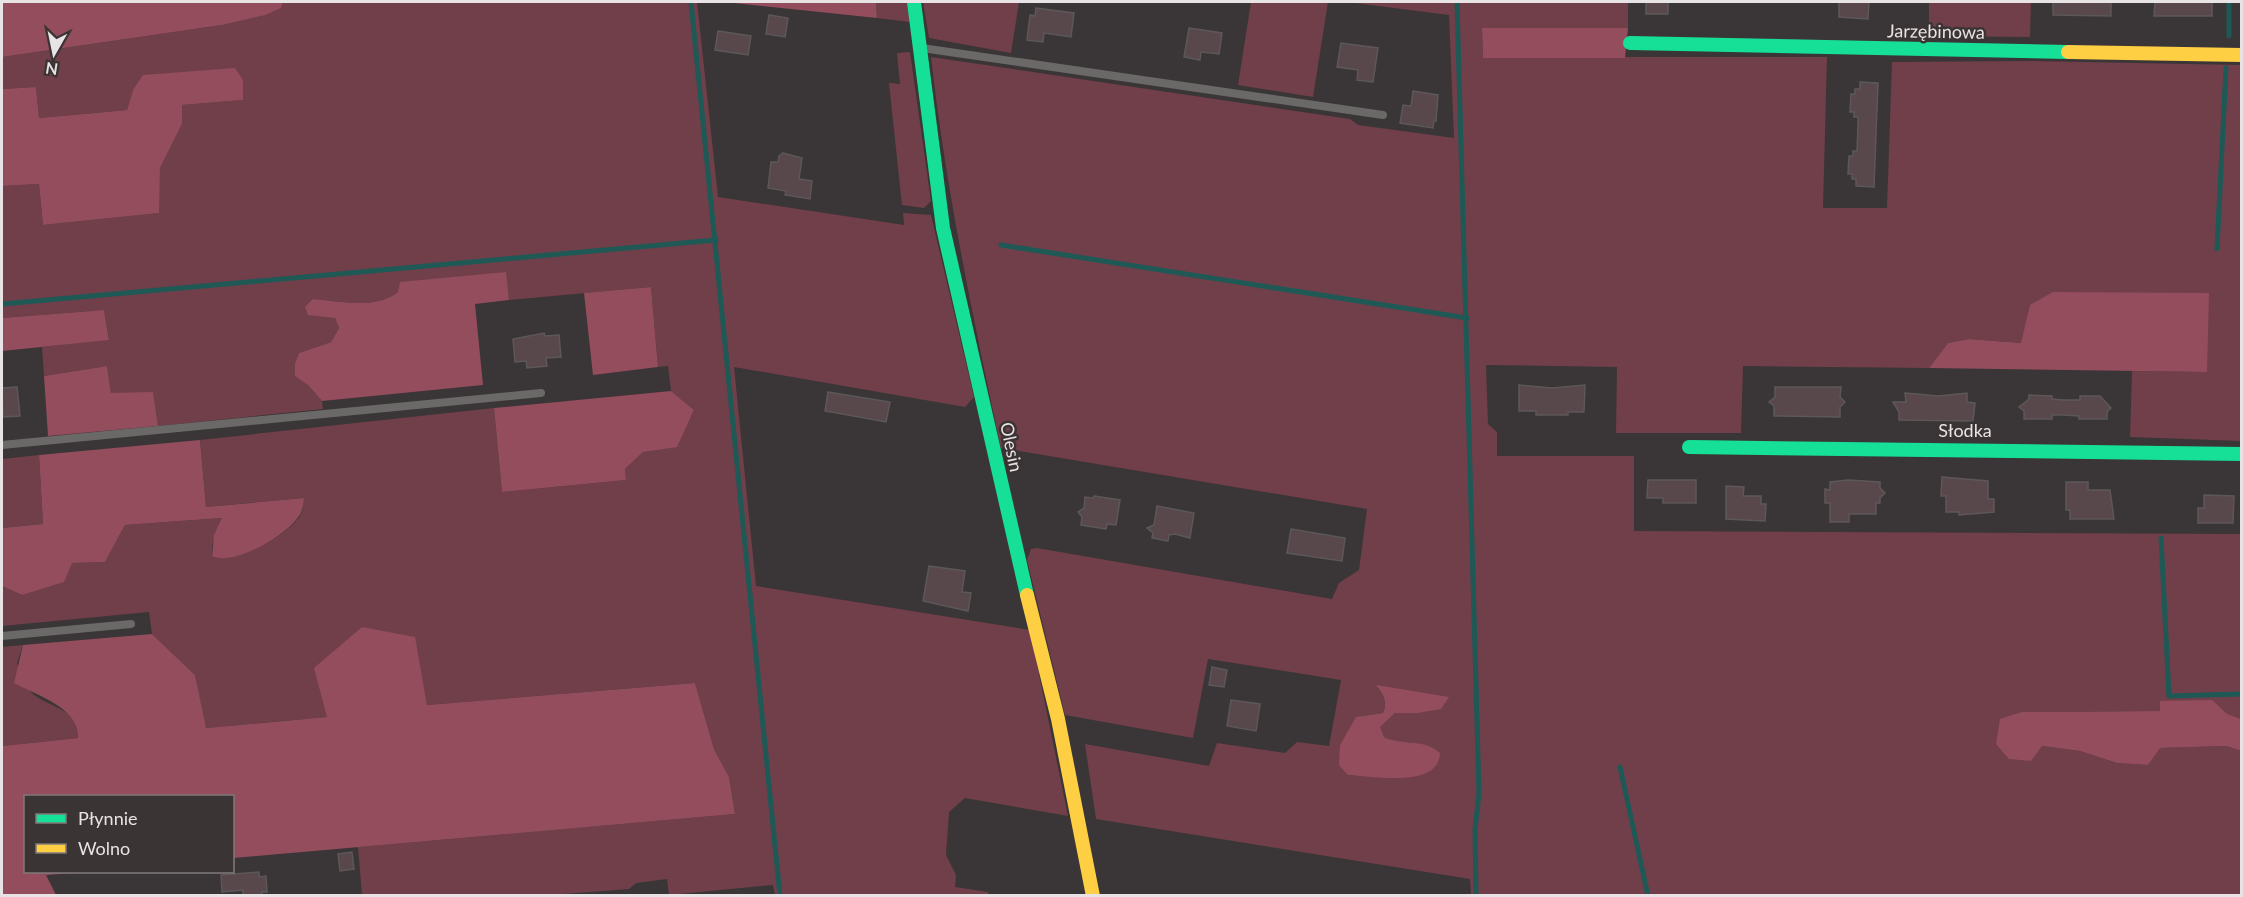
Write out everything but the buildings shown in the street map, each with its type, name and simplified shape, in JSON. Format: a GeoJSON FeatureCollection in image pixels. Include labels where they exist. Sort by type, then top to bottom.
{"type":"FeatureCollection","features":[{"type":"Feature","properties":{"kind":"street","name":"Olesin"},"geometry":{"type":"LineString","coordinates":[[914,2],[918,48],[943,228],[982,390],[996,467],[1058,719],[1093,896]]}},
{"type":"Feature","properties":{"kind":"street","name":"Jarzębinowa"},"geometry":{"type":"LineString","coordinates":[[1630,43],[2241,55]]}},
{"type":"Feature","properties":{"kind":"street","name":"Słodka"},"geometry":{"type":"LineString","coordinates":[[1689,447],[2073,449],[2241,454]]}},
{"type":"Feature","properties":{"kind":"lane"},"geometry":{"type":"LineString","coordinates":[[918,48],[1383,115]]}},
{"type":"Feature","properties":{"kind":"lane"},"geometry":{"type":"LineString","coordinates":[[2,445],[541,393]]}},
{"type":"Feature","properties":{"kind":"lane"},"geometry":{"type":"LineString","coordinates":[[2,636],[131,624]]}},
{"type":"Feature","properties":{"kind":"shaded area"},"geometry":{"type":"Polygon","coordinates":[[[2,2],[283,2],[281,8],[265,15],[222,25],[2,57],[2,2]]]}},
{"type":"Feature","properties":{"kind":"shaded area"},"geometry":{"type":"Polygon","coordinates":[[[283,2],[697,2],[718,197],[904,225],[903,213],[931,215],[974,397],[965,407],[734,367],[756,586],[1030,630],[1068,816],[965,798],[949,812],[946,855],[956,875],[955,887],[988,892],[989,895],[775,895],[773,885],[669,895],[667,879],[636,883],[629,889],[551,895],[362,895],[358,847],[735,814],[729,777],[714,749],[695,683],[427,705],[414,637],[328,717],[205,728],[195,675],[152,634],[149,612],[2,626],[2,586],[22,595],[72,563],[105,562],[125,525],[223,518],[212,545],[212,556],[222,558],[262,546],[276,538],[297,520],[302,512],[303,498],[206,507],[200,440],[494,408],[502,492],[626,480],[625,469],[643,452],[677,446],[694,410],[671,391],[668,366],[658,367],[651,287],[509,300],[505,272],[398,292],[389,298],[368,303],[313,299],[335,318],[339,328],[331,342],[299,353],[308,385],[322,401],[323,409],[158,426],[153,393],[111,393],[107,366],[44,376],[42,347],[109,339],[104,310],[2,318],[2,186],[39,184],[43,225],[158,213],[160,168],[182,124],[182,105],[243,100],[133,90],[127,110],[39,118],[36,87],[2,89],[2,57],[222,25],[281,8],[283,2]]]}},
{"type":"Feature","properties":{"kind":"shaded area"},"geometry":{"type":"Polygon","coordinates":[[[876,2],[908,2],[910,22],[877,18],[876,2]]]}},
{"type":"Feature","properties":{"kind":"shaded area"},"geometry":{"type":"Polygon","coordinates":[[[876,2],[877,18],[734,3],[876,2]]]}},
{"type":"Feature","properties":{"kind":"shaded area"},"geometry":{"type":"Polygon","coordinates":[[[923,2],[1019,2],[1011,53],[929,38],[923,2]]]}},
{"type":"Feature","properties":{"kind":"shaded area"},"geometry":{"type":"Polygon","coordinates":[[[1251,2],[1328,2],[1313,97],[1238,85],[1251,2]]]}},
{"type":"Feature","properties":{"kind":"shaded area"},"geometry":{"type":"Polygon","coordinates":[[[1347,2],[1628,2],[1628,28],[1482,28],[1483,57],[1827,57],[1823,208],[1887,208],[1892,62],[2030,61],[2241,65],[2241,441],[2130,437],[2132,371],[2207,372],[2030,305],[2022,343],[1969,339],[1948,343],[1929,368],[1743,366],[1741,433],[1616,433],[1617,367],[1486,365],[1488,424],[1497,432],[1497,456],[1634,456],[1634,531],[2241,534],[2241,719],[2160,701],[2160,711],[2022,712],[2042,746],[2080,751],[2117,763],[2148,765],[2159,748],[2226,746],[2241,751],[2241,895],[1471,895],[1470,879],[1096,819],[1085,744],[1209,766],[1217,743],[1285,753],[1297,742],[1329,746],[1341,680],[1208,659],[1193,738],[1065,715],[1027,560],[1031,549],[1037,548],[1332,599],[1339,583],[1359,570],[1367,509],[1001,448],[952,205],[931,57],[1350,119],[1358,125],[1454,138],[1449,15],[1347,2]],[[1377,686],[1385,702],[1383,713],[1357,717],[1340,745],[1348,775],[1403,778],[1411,742],[1395,742],[1384,737],[1379,727],[1395,713],[1430,711],[1377,686]]]}},
{"type":"Feature","properties":{"kind":"shaded area"},"geometry":{"type":"Polygon","coordinates":[[[1929,2],[2031,2],[2030,37],[1929,36],[1929,2]]]}},
{"type":"Feature","properties":{"kind":"shaded area"},"geometry":{"type":"Polygon","coordinates":[[[1482,28],[1628,28],[1625,58],[1483,58],[1482,28]]]}},
{"type":"Feature","properties":{"kind":"shaded area"},"geometry":{"type":"Polygon","coordinates":[[[910,52],[931,201],[924,208],[902,205],[889,83],[900,84],[897,53],[910,52]]]}},
{"type":"Feature","properties":{"kind":"shaded area"},"geometry":{"type":"Polygon","coordinates":[[[235,68],[243,80],[243,100],[182,105],[182,124],[160,168],[159,213],[43,225],[39,184],[2,186],[2,89],[36,87],[39,118],[127,110],[133,90],[143,75],[235,68]]]}},
{"type":"Feature","properties":{"kind":"shaded area"},"geometry":{"type":"Polygon","coordinates":[[[506,272],[509,300],[475,304],[483,385],[322,401],[308,385],[295,376],[295,364],[299,353],[331,342],[339,328],[335,318],[308,315],[305,307],[313,299],[368,303],[389,298],[398,292],[400,282],[506,272]]]}},
{"type":"Feature","properties":{"kind":"shaded area"},"geometry":{"type":"Polygon","coordinates":[[[651,287],[658,367],[593,375],[584,293],[651,287]]]}},
{"type":"Feature","properties":{"kind":"shaded area"},"geometry":{"type":"Polygon","coordinates":[[[2053,292],[2209,293],[2207,372],[1929,368],[1948,343],[1969,339],[2021,343],[2030,305],[2053,292]]]}},
{"type":"Feature","properties":{"kind":"shaded area"},"geometry":{"type":"Polygon","coordinates":[[[104,310],[109,340],[2,351],[2,318],[104,310]]]}},
{"type":"Feature","properties":{"kind":"shaded area"},"geometry":{"type":"Polygon","coordinates":[[[107,366],[111,393],[153,392],[158,426],[48,436],[44,376],[107,366]]]}},
{"type":"Feature","properties":{"kind":"shaded area"},"geometry":{"type":"Polygon","coordinates":[[[671,391],[694,410],[677,447],[643,452],[625,469],[626,480],[502,492],[494,408],[671,391]]]}},
{"type":"Feature","properties":{"kind":"shaded area"},"geometry":{"type":"Polygon","coordinates":[[[200,440],[206,507],[304,498],[301,512],[293,524],[259,547],[233,557],[222,558],[212,556],[214,535],[222,518],[125,525],[105,562],[72,563],[64,582],[22,595],[2,586],[2,528],[43,524],[39,455],[200,440]]]}},
{"type":"Feature","properties":{"kind":"shaded area"},"geometry":{"type":"Polygon","coordinates":[[[39,455],[43,524],[2,528],[2,459],[39,455]]]}},
{"type":"Feature","properties":{"kind":"shaded area"},"geometry":{"type":"Polygon","coordinates":[[[362,627],[415,637],[427,705],[695,683],[714,749],[729,777],[735,814],[234,858],[234,795],[24,795],[24,873],[73,873],[46,875],[56,895],[2,895],[2,746],[78,738],[77,728],[72,718],[64,711],[14,683],[23,645],[152,634],[195,675],[206,728],[327,717],[314,668],[362,627]]]}},
{"type":"Feature","properties":{"kind":"shaded area"},"geometry":{"type":"Polygon","coordinates":[[[23,645],[17,663],[28,688],[40,699],[69,715],[77,728],[78,738],[2,746],[2,647],[23,645]]]}},
{"type":"Feature","properties":{"kind":"shaded area"},"geometry":{"type":"Polygon","coordinates":[[[1376,685],[1449,697],[1441,709],[1418,713],[1395,713],[1380,727],[1384,737],[1427,745],[1440,753],[1437,764],[1429,772],[1403,778],[1372,777],[1348,775],[1339,765],[1340,745],[1356,717],[1383,713],[1384,698],[1376,685]]]}},
{"type":"Feature","properties":{"kind":"shaded area"},"geometry":{"type":"Polygon","coordinates":[[[2212,700],[2227,714],[2241,719],[2241,751],[2226,746],[2160,748],[2148,765],[2117,763],[2080,751],[2042,746],[2031,761],[2009,759],[1996,744],[2000,719],[2022,712],[2160,711],[2160,701],[2212,700]]]}},
{"type":"Feature","properties":{"kind":"waterway"},"geometry":{"type":"LineString","coordinates":[[691,2],[780,896]]}},
{"type":"Feature","properties":{"kind":"waterway"},"geometry":{"type":"LineString","coordinates":[[1457,2],[1479,794],[1475,829],[1476,896]]}},
{"type":"Feature","properties":{"kind":"waterway"},"geometry":{"type":"LineString","coordinates":[[2229,2],[2229,36]]}},
{"type":"Feature","properties":{"kind":"waterway"},"geometry":{"type":"LineString","coordinates":[[2217,249],[2226,68]]}},
{"type":"Feature","properties":{"kind":"waterway"},"geometry":{"type":"LineString","coordinates":[[2,304],[716,240]]}},
{"type":"Feature","properties":{"kind":"waterway"},"geometry":{"type":"LineString","coordinates":[[1001,245],[1467,318]]}},
{"type":"Feature","properties":{"kind":"waterway"},"geometry":{"type":"LineString","coordinates":[[2161,538],[2169,696],[2242,694]]}},
{"type":"Feature","properties":{"kind":"waterway"},"geometry":{"type":"LineString","coordinates":[[1620,767],[1648,896]]}},
{"type":"Feature","properties":{"kind":"traffic: fast"},"geometry":{"type":"LineString","coordinates":[[914,2],[943,228],[1027,595]]}},
{"type":"Feature","properties":{"kind":"traffic: fast"},"geometry":{"type":"LineString","coordinates":[[1630,43],[2068,52]]}},
{"type":"Feature","properties":{"kind":"traffic: fast"},"geometry":{"type":"LineString","coordinates":[[1689,447],[2242,454]]}},
{"type":"Feature","properties":{"kind":"traffic: slow"},"geometry":{"type":"LineString","coordinates":[[2068,52],[2242,55]]}},
{"type":"Feature","properties":{"kind":"traffic: slow"},"geometry":{"type":"LineString","coordinates":[[1027,595],[1058,719],[1093,896]]}}]}
